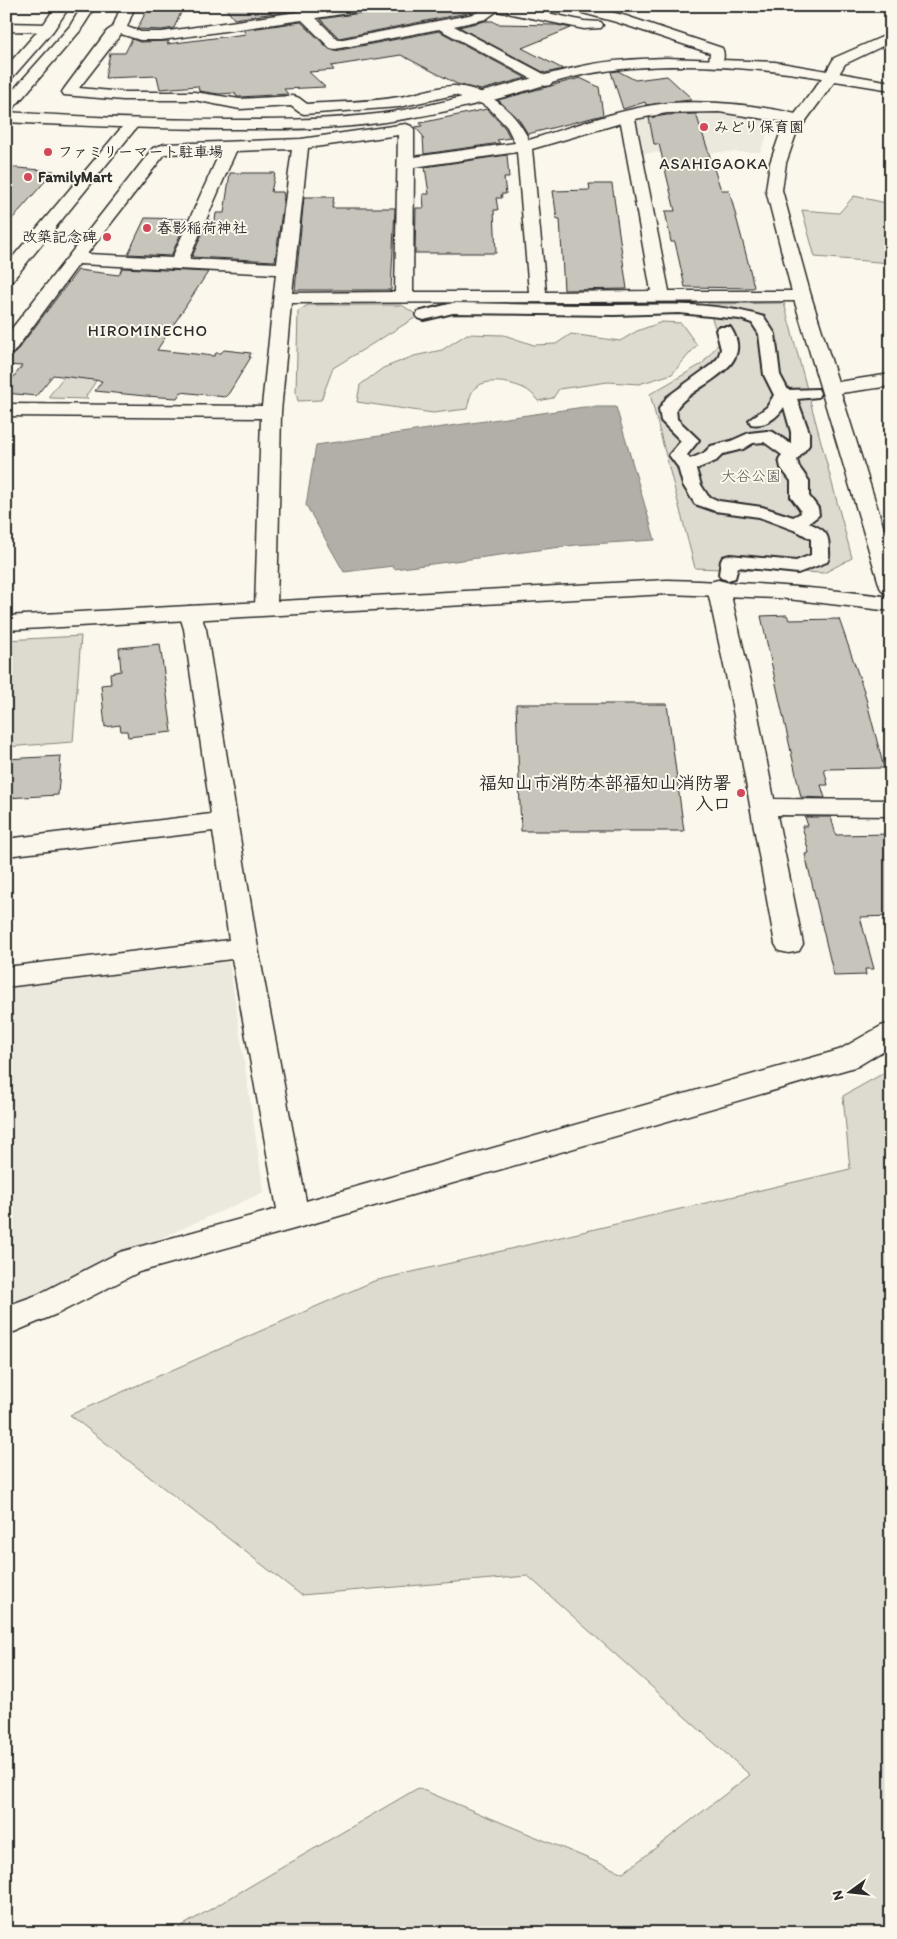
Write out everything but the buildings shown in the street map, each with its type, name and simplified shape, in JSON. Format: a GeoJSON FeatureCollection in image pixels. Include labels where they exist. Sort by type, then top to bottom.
{"type":"FeatureCollection","features":[{"type":"Feature","properties":{"kind":"main road"},"geometry":{"type":"LineString","coordinates":[[6,76],[48,28],[63,6]]}},
{"type":"Feature","properties":{"kind":"main road"},"geometry":{"type":"LineString","coordinates":[[6,108],[76,28],[90,6]]}},
{"type":"Feature","properties":{"kind":"main road"},"geometry":{"type":"LineString","coordinates":[[128,6],[119,29],[112,34],[69,92],[124,96],[194,96],[240,104],[294,101],[304,109],[399,102],[454,90],[482,98],[495,106],[514,125],[524,146],[535,303]]}},
{"type":"Feature","properties":{"kind":"main road"},"geometry":{"type":"LineString","coordinates":[[119,29],[140,36],[162,36],[222,29],[368,6]]}},
{"type":"Feature","properties":{"kind":"main road"},"geometry":{"type":"LineString","coordinates":[[573,6],[621,19],[717,51],[716,63]]}},
{"type":"Feature","properties":{"kind":"main road"},"geometry":{"type":"LineString","coordinates":[[306,16],[335,44],[442,26],[480,16],[493,7],[527,12],[584,25],[603,24],[621,19]]}},
{"type":"Feature","properties":{"kind":"main road"},"geometry":{"type":"LineString","coordinates":[[222,29],[227,14]]}},
{"type":"Feature","properties":{"kind":"main road"},"geometry":{"type":"LineString","coordinates":[[442,26],[545,82]]}},
{"type":"Feature","properties":{"kind":"main road"},"geometry":{"type":"LineString","coordinates":[[6,27],[48,28]]}},
{"type":"Feature","properties":{"kind":"main road"},"geometry":{"type":"LineString","coordinates":[[891,37],[839,61],[788,134],[778,163],[774,190],[802,296],[891,587]]}},
{"type":"Feature","properties":{"kind":"main road"},"geometry":{"type":"LineString","coordinates":[[6,118],[132,124],[304,126],[376,119],[482,98],[585,70],[626,64],[716,63],[775,66],[891,86]]}},
{"type":"Feature","properties":{"kind":"main road"},"geometry":{"type":"LineString","coordinates":[[406,163],[524,146],[627,116],[667,108],[700,106],[740,109],[799,119]]}},
{"type":"Feature","properties":{"kind":"main road"},"geometry":{"type":"LineString","coordinates":[[627,116],[661,296]]}},
{"type":"Feature","properties":{"kind":"main road"},"geometry":{"type":"LineString","coordinates":[[6,277],[132,124]]}},
{"type":"Feature","properties":{"kind":"main road"},"geometry":{"type":"LineString","coordinates":[[6,349],[159,151],[165,149],[301,144],[406,130],[404,297]]}},
{"type":"Feature","properties":{"kind":"main road"},"geometry":{"type":"LineString","coordinates":[[266,608],[271,412],[285,269],[301,144]]}},
{"type":"Feature","properties":{"kind":"main road"},"geometry":{"type":"LineString","coordinates":[[179,263],[230,147]]}},
{"type":"Feature","properties":{"kind":"main road"},"geometry":{"type":"LineString","coordinates":[[74,259],[285,269]]}},
{"type":"Feature","properties":{"kind":"main road"},"geometry":{"type":"LineString","coordinates":[[283,298],[404,297],[535,303],[661,296],[802,296]]}},
{"type":"Feature","properties":{"kind":"main road"},"geometry":{"type":"LineString","coordinates":[[831,389],[891,380]]}},
{"type":"Feature","properties":{"kind":"main road"},"geometry":{"type":"LineString","coordinates":[[6,410],[271,412]]}},
{"type":"Feature","properties":{"kind":"main road"},"geometry":{"type":"LineString","coordinates":[[723,581],[762,807],[789,944]]}},
{"type":"Feature","properties":{"kind":"main road"},"geometry":{"type":"LineString","coordinates":[[6,623],[601,589],[667,587],[723,581],[891,604]]}},
{"type":"Feature","properties":{"kind":"main road"},"geometry":{"type":"LineString","coordinates":[[190,613],[196,629],[244,948],[294,1217]]}},
{"type":"Feature","properties":{"kind":"main road"},"geometry":{"type":"LineString","coordinates":[[762,807],[891,808]]}},
{"type":"Feature","properties":{"kind":"main road"},"geometry":{"type":"LineString","coordinates":[[6,848],[225,821]]}},
{"type":"Feature","properties":{"kind":"main road"},"geometry":{"type":"LineString","coordinates":[[6,977],[244,948]]}},
{"type":"Feature","properties":{"kind":"main road"},"geometry":{"type":"LineString","coordinates":[[6,1318],[14,1318],[48,1304],[131,1261],[294,1217],[848,1058],[891,1033]]}},
{"type":"Feature","properties":{"kind":"street"},"geometry":{"type":"LineString","coordinates":[[424,315],[453,308],[535,303],[570,308],[614,306],[678,308],[742,315],[758,320],[767,334],[772,375],[782,395],[791,402],[800,432],[800,445],[788,459],[790,468],[800,481],[800,497],[809,508],[810,515],[794,524]]}},
{"type":"Feature","properties":{"kind":"street"},"geometry":{"type":"LineString","coordinates":[[723,581],[730,561],[798,567],[820,558],[820,537],[794,524],[762,512],[715,506],[701,500],[692,485],[687,467],[678,455],[690,440],[668,420],[666,411],[670,402],[710,376],[723,363],[729,349],[724,330]]}},
{"type":"Feature","properties":{"kind":"street"},"geometry":{"type":"LineString","coordinates":[[782,395],[812,393]]}},
{"type":"Feature","properties":{"kind":"street"},"geometry":{"type":"LineString","coordinates":[[749,438],[744,430],[746,422],[769,415],[777,407],[782,395]]}},
{"type":"Feature","properties":{"kind":"street"},"geometry":{"type":"LineString","coordinates":[[684,446],[700,446],[717,450],[737,445],[749,438],[766,436],[773,430],[767,421],[757,420]]}},
{"type":"Feature","properties":{"kind":"street"},"geometry":{"type":"LineString","coordinates":[[766,436],[791,454]]}},
{"type":"Feature","properties":{"kind":"street"},"geometry":{"type":"LineString","coordinates":[[687,467],[710,457],[717,450]]}},
{"type":"Feature","properties":{"kind":"shaded area","name":"みどり保育園"},"geometry":{"type":"Polygon","coordinates":[[[691,109],[773,118],[776,121],[768,133],[760,152],[641,153],[635,118],[691,109]]]}},
{"type":"Feature","properties":{"kind":"shaded area"},"geometry":{"type":"Polygon","coordinates":[[[584,407],[616,407],[655,540],[576,545],[394,569],[393,566],[344,572],[306,505],[316,445],[584,407]]]}},
{"type":"Feature","properties":{"kind":"shaded area"},"geometry":{"type":"Polygon","coordinates":[[[229,962],[264,1192],[6,1307],[6,987],[229,962]]]}},
{"type":"Feature","properties":{"kind":"green space"},"geometry":{"type":"Polygon","coordinates":[[[854,196],[891,204],[891,263],[815,257],[802,210],[839,213],[854,196]]]}},
{"type":"Feature","properties":{"kind":"green space","name":"大谷公園"},"geometry":{"type":"Polygon","coordinates":[[[784,303],[852,558],[824,573],[695,568],[650,394],[702,364],[720,342],[707,304],[784,303]]]}},
{"type":"Feature","properties":{"kind":"green space"},"geometry":{"type":"Polygon","coordinates":[[[308,305],[402,305],[418,316],[333,368],[321,400],[298,401],[296,393],[298,311],[308,305]]]}},
{"type":"Feature","properties":{"kind":"green space"},"geometry":{"type":"Polygon","coordinates":[[[662,322],[681,323],[697,345],[672,374],[639,384],[608,382],[559,389],[553,398],[538,401],[530,392],[518,386],[503,382],[488,382],[474,389],[467,409],[433,413],[357,402],[360,385],[383,368],[414,356],[442,350],[467,334],[504,335],[534,345],[556,344],[571,334],[620,341],[637,331],[662,322]]]}},
{"type":"Feature","properties":{"kind":"green space"},"geometry":{"type":"Polygon","coordinates":[[[65,375],[98,378],[86,396],[88,399],[50,398],[49,396],[65,375]]]}},
{"type":"Feature","properties":{"kind":"green space"},"geometry":{"type":"Polygon","coordinates":[[[81,636],[73,742],[6,747],[6,640],[81,636]]]}},
{"type":"Feature","properties":{"kind":"green space"},"geometry":{"type":"Polygon","coordinates":[[[891,1069],[891,1933],[170,1933],[418,1788],[623,1873],[750,1775],[528,1576],[301,1595],[70,1415],[374,1281],[850,1169],[843,1096],[891,1069]]]}},
{"type":"Feature","properties":{"kind":"place","name":"みどり保育園"},"geometry":{"type":"Point","coordinates":[704,127]}},
{"type":"Feature","properties":{"kind":"place","name":"ファミリーマート駐車場"},"geometry":{"type":"Point","coordinates":[48,152]}},
{"type":"Feature","properties":{"kind":"place","name":"FamilyMart"},"geometry":{"type":"Point","coordinates":[28,177]}},
{"type":"Feature","properties":{"kind":"place","name":"春影稲荷神社"},"geometry":{"type":"Point","coordinates":[147,228]}},
{"type":"Feature","properties":{"kind":"place","name":"改築記念碑"},"geometry":{"type":"Point","coordinates":[107,237]}},
{"type":"Feature","properties":{"kind":"place","name":"福知山市消防本部福知山消防署 入口"},"geometry":{"type":"Point","coordinates":[741,793]}},
{"type":"Feature","properties":{"kind":"district","name":"ASAHIGAOKA"},"geometry":{"type":"Point","coordinates":[714,163]}},
{"type":"Feature","properties":{"kind":"district","name":"HIROMINECHO"},"geometry":{"type":"Point","coordinates":[148,330]}}]}
